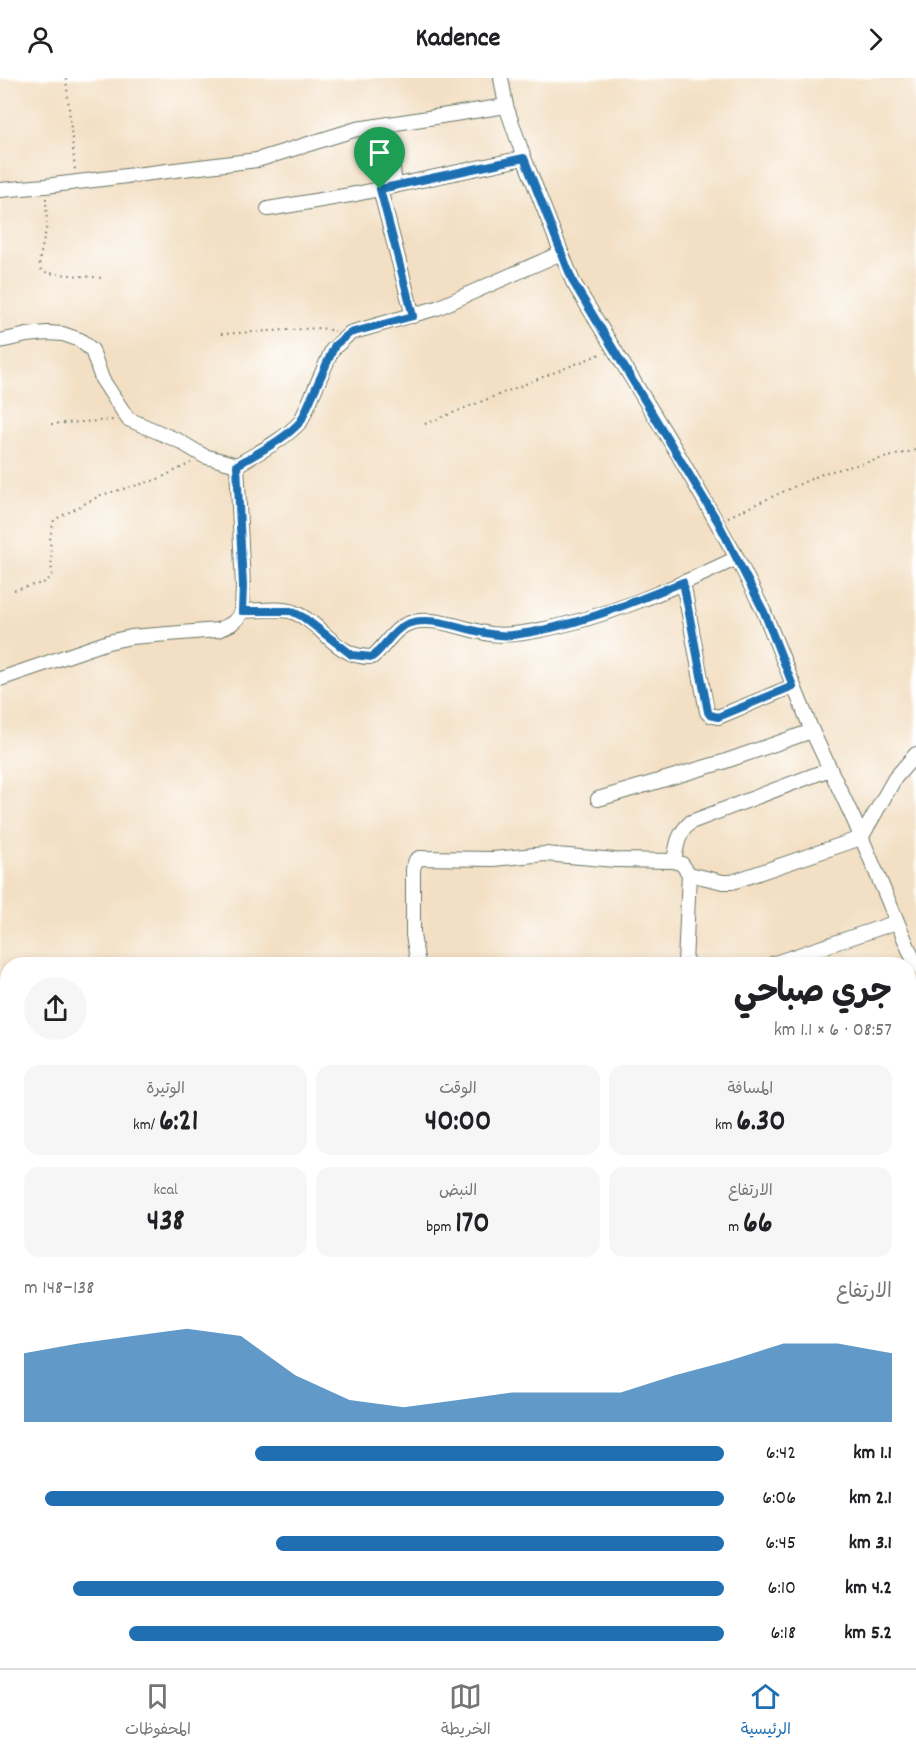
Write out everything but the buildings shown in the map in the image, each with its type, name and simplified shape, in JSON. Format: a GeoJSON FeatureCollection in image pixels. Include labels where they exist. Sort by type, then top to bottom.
{"type":"FeatureCollection","features":[{"type":"Feature","properties":{"kind":"street"},"geometry":{"type":"LineString","coordinates":[[501,78],[506,106],[524,158],[573,282],[718,522],[737,558],[764,612],[812,731],[912,957]]}},
{"type":"Feature","properties":{"kind":"street"},"geometry":{"type":"LineString","coordinates":[[0,189],[45,186],[257,160],[342,133],[506,106]]}},
{"type":"Feature","properties":{"kind":"street"},"geometry":{"type":"LineString","coordinates":[[388,124],[395,186]]}},
{"type":"Feature","properties":{"kind":"street"},"geometry":{"type":"LineString","coordinates":[[268,209],[380,189],[524,158]]}},
{"type":"Feature","properties":{"kind":"street"},"geometry":{"type":"LineString","coordinates":[[380,189],[413,316]]}},
{"type":"Feature","properties":{"kind":"street"},"geometry":{"type":"LineString","coordinates":[[0,341],[47,333],[63,334],[80,340],[92,350],[102,379],[128,418],[179,441],[204,456],[237,465],[293,430],[301,421],[332,350],[350,333],[437,308],[561,253]]}},
{"type":"Feature","properties":{"kind":"street"},"geometry":{"type":"LineString","coordinates":[[0,679],[108,642],[218,630],[238,618],[242,611],[243,586],[237,465]]}},
{"type":"Feature","properties":{"kind":"street"},"geometry":{"type":"LineString","coordinates":[[242,611],[291,611],[303,617],[352,655],[372,657],[397,630],[418,621],[436,622],[489,634],[511,635],[543,630],[602,614],[737,558]]}},
{"type":"Feature","properties":{"kind":"street"},"geometry":{"type":"LineString","coordinates":[[683,582],[710,715],[718,717],[793,686]]}},
{"type":"Feature","properties":{"kind":"street"},"geometry":{"type":"LineString","coordinates":[[598,799],[723,762],[812,731]]}},
{"type":"Feature","properties":{"kind":"street"},"geometry":{"type":"LineString","coordinates":[[689,874],[732,882],[861,838],[895,778],[916,754]]}},
{"type":"Feature","properties":{"kind":"street"},"geometry":{"type":"LineString","coordinates":[[674,861],[681,830],[691,822],[830,769]]}},
{"type":"Feature","properties":{"kind":"street"},"geometry":{"type":"LineString","coordinates":[[417,957],[413,936],[413,879],[414,864],[419,858],[493,859],[561,855],[615,860],[674,861],[687,868],[689,874],[685,957]]}},
{"type":"Feature","properties":{"kind":"street"},"geometry":{"type":"LineString","coordinates":[[793,957],[897,922]]}},
{"type":"Feature","properties":{"kind":"path"},"geometry":{"type":"LineString","coordinates":[[66,78],[75,182]]}},
{"type":"Feature","properties":{"kind":"path"},"geometry":{"type":"LineString","coordinates":[[45,186],[48,217],[40,268],[48,273],[103,278]]}},
{"type":"Feature","properties":{"kind":"path"},"geometry":{"type":"LineString","coordinates":[[221,334],[320,328],[350,333]]}},
{"type":"Feature","properties":{"kind":"path"},"geometry":{"type":"LineString","coordinates":[[425,424],[614,349]]}},
{"type":"Feature","properties":{"kind":"path"},"geometry":{"type":"LineString","coordinates":[[51,424],[128,418]]}},
{"type":"Feature","properties":{"kind":"path"},"geometry":{"type":"LineString","coordinates":[[718,522],[824,473],[916,450]]}},
{"type":"Feature","properties":{"kind":"path"},"geometry":{"type":"LineString","coordinates":[[14,590],[50,579],[52,575],[51,530],[54,520],[101,495],[161,478],[204,456]]}},
{"type":"Feature","properties":{"kind":"route"},"geometry":{"type":"LineString","coordinates":[[524,158],[573,282],[718,522],[764,612],[793,686],[718,717],[710,715],[683,582],[602,614],[543,630],[511,635],[489,634],[436,622],[418,621],[397,630],[372,657],[352,655],[303,617],[291,611],[242,611],[243,586],[237,465],[282,438],[301,421],[335,345],[350,333],[413,316],[380,189],[524,158]]}}]}
